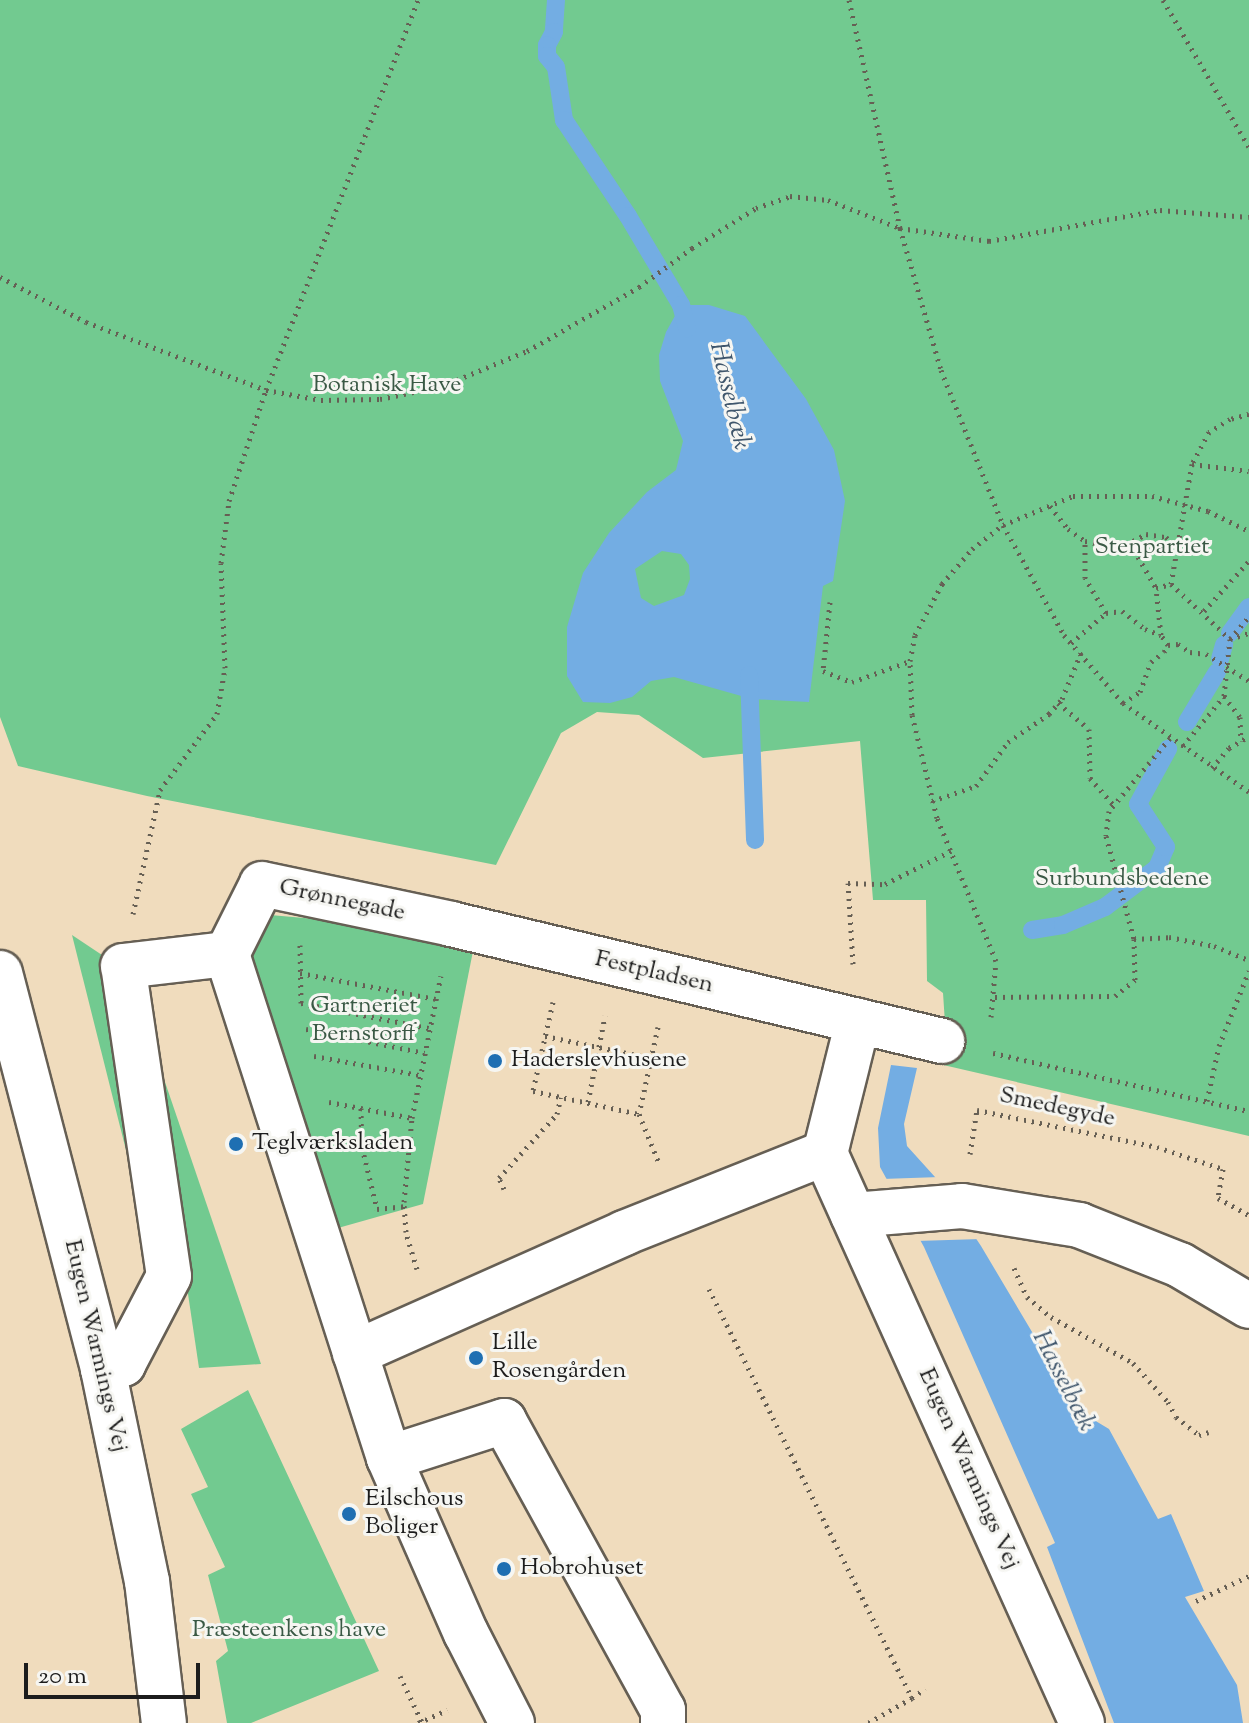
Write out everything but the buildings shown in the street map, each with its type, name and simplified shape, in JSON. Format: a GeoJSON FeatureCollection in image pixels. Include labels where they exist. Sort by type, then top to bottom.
{"type":"FeatureCollection","features":[{"type":"Feature","properties":{"kind":"street","name":"Grønnegade"},"geometry":{"type":"LineString","coordinates":[[227,954],[262,884],[451,924]]}},
{"type":"Feature","properties":{"kind":"street","name":"Festpladsen"},"geometry":{"type":"LineString","coordinates":[[451,924],[942,1041]]}},
{"type":"Feature","properties":{"kind":"street"},"geometry":{"type":"LineString","coordinates":[[103,1369],[123,1364],[169,1276],[132,965],[227,954],[389,1458],[466,1633],[512,1723]]}},
{"type":"Feature","properties":{"kind":"street","name":"Eugen Warmings Vej"},"geometry":{"type":"LineString","coordinates":[[0,973],[103,1369],[147,1581],[164,1723]]}},
{"type":"Feature","properties":{"kind":"street"},"geometry":{"type":"LineString","coordinates":[[355,1353],[624,1233],[825,1153],[858,1021]]}},
{"type":"Feature","properties":{"kind":"street","name":"Eugen Warmings Vej"},"geometry":{"type":"LineString","coordinates":[[825,1153],[1082,1723]]}},
{"type":"Feature","properties":{"kind":"street"},"geometry":{"type":"LineString","coordinates":[[853,1215],[962,1206],[1079,1225],[1180,1265],[1249,1306]]}},
{"type":"Feature","properties":{"kind":"street"},"geometry":{"type":"LineString","coordinates":[[389,1458],[504,1421],[663,1710],[663,1723]]}},
{"type":"Feature","properties":{"kind":"path"},"geometry":{"type":"LineString","coordinates":[[132,965],[160,790],[217,714],[225,668],[221,563],[229,501],[266,390],[418,0]]}},
{"type":"Feature","properties":{"kind":"path"},"geometry":{"type":"LineString","coordinates":[[849,0],[900,228],[941,370],[1003,525],[1071,643],[1123,703],[1249,792]]}},
{"type":"Feature","properties":{"kind":"path"},"geometry":{"type":"LineString","coordinates":[[1163,0],[1249,147]]}},
{"type":"Feature","properties":{"kind":"path"},"geometry":{"type":"LineString","coordinates":[[0,277],[86,322],[266,390],[321,400],[380,399],[442,386],[527,351],[639,287],[692,248],[756,208],[790,196],[828,200],[900,228],[989,241],[1160,210],[1249,217]]}},
{"type":"Feature","properties":{"kind":"path"},"geometry":{"type":"LineString","coordinates":[[1171,584],[1192,464],[1209,432],[1230,419],[1249,414]]}},
{"type":"Feature","properties":{"kind":"path"},"geometry":{"type":"LineString","coordinates":[[1192,464],[1249,471]]}},
{"type":"Feature","properties":{"kind":"path"},"geometry":{"type":"LineString","coordinates":[[985,1052],[995,997],[996,961],[932,801],[912,715],[910,661],[915,635],[942,584],[972,549],[1003,525],[1073,496],[1152,496],[1208,511],[1249,531]]}},
{"type":"Feature","properties":{"kind":"path"},"geometry":{"type":"LineString","coordinates":[[1050,506],[1068,529],[1085,541],[1134,550]]}},
{"type":"Feature","properties":{"kind":"path"},"geometry":{"type":"LineString","coordinates":[[1168,645],[1161,635],[1156,588],[1134,550],[1133,541],[1146,534],[1166,537],[1177,547]]}},
{"type":"Feature","properties":{"kind":"path"},"geometry":{"type":"LineString","coordinates":[[1085,541],[1085,578],[1106,613]]}},
{"type":"Feature","properties":{"kind":"path"},"geometry":{"type":"LineString","coordinates":[[1204,611],[1249,561]]}},
{"type":"Feature","properties":{"kind":"path"},"geometry":{"type":"LineString","coordinates":[[1156,588],[1171,584]]}},
{"type":"Feature","properties":{"kind":"path"},"geometry":{"type":"LineString","coordinates":[[1171,584],[1204,611],[1230,639]]}},
{"type":"Feature","properties":{"kind":"path"},"geometry":{"type":"LineString","coordinates":[[830,602],[823,671],[852,682],[910,661]]}},
{"type":"Feature","properties":{"kind":"path"},"geometry":{"type":"LineString","coordinates":[[1071,643],[1106,613],[1122,611],[1145,629],[1161,635]]}},
{"type":"Feature","properties":{"kind":"path"},"geometry":{"type":"LineString","coordinates":[[1183,746],[1224,696],[1230,639],[1249,616]]}},
{"type":"Feature","properties":{"kind":"path"},"geometry":{"type":"LineString","coordinates":[[1230,639],[1249,633]]}},
{"type":"Feature","properties":{"kind":"path"},"geometry":{"type":"LineString","coordinates":[[1123,703],[1140,692],[1151,662],[1168,645],[1178,644],[1190,652],[1206,654],[1249,681]]}},
{"type":"Feature","properties":{"kind":"path"},"geometry":{"type":"LineString","coordinates":[[932,801],[976,786],[1008,742],[1058,703],[1081,653]]}},
{"type":"Feature","properties":{"kind":"path"},"geometry":{"type":"LineString","coordinates":[[1224,696],[1240,717],[1241,741]]}},
{"type":"Feature","properties":{"kind":"path"},"geometry":{"type":"LineString","coordinates":[[1058,703],[1089,729],[1090,778],[1114,806]]}},
{"type":"Feature","properties":{"kind":"path"},"geometry":{"type":"LineString","coordinates":[[1212,768],[1249,736]]}},
{"type":"Feature","properties":{"kind":"path"},"geometry":{"type":"LineString","coordinates":[[995,997],[1115,996],[1135,980],[1134,939],[1106,836],[1109,811],[1170,738]]}},
{"type":"Feature","properties":{"kind":"path"},"geometry":{"type":"LineString","coordinates":[[858,1021],[848,883],[885,884],[951,851]]}},
{"type":"Feature","properties":{"kind":"path"},"geometry":{"type":"LineString","coordinates":[[300,892],[301,1015]]}},
{"type":"Feature","properties":{"kind":"path"},"geometry":{"type":"LineString","coordinates":[[433,1318],[406,1232],[404,1206],[412,1118],[451,924]]}},
{"type":"Feature","properties":{"kind":"path"},"geometry":{"type":"LineString","coordinates":[[1134,939],[1169,937],[1214,946],[1249,960]]}},
{"type":"Feature","properties":{"kind":"path"},"geometry":{"type":"LineString","coordinates":[[1207,1101],[1219,1046],[1249,971]]}},
{"type":"Feature","properties":{"kind":"path"},"geometry":{"type":"LineString","coordinates":[[300,973],[436,999]]}},
{"type":"Feature","properties":{"kind":"path"},"geometry":{"type":"LineString","coordinates":[[554,997],[533,1091],[639,1114],[659,1020]]}},
{"type":"Feature","properties":{"kind":"path"},"geometry":{"type":"LineString","coordinates":[[301,1003],[429,1028]]}},
{"type":"Feature","properties":{"kind":"path"},"geometry":{"type":"LineString","coordinates":[[588,1102],[607,1009]]}},
{"type":"Feature","properties":{"kind":"path"},"geometry":{"type":"LineString","coordinates":[[301,1041],[301,1028],[425,1053]]}},
{"type":"Feature","properties":{"kind":"path"},"geometry":{"type":"LineString","coordinates":[[545,1036],[651,1058]]}},
{"type":"Feature","properties":{"kind":"path"},"geometry":{"type":"LineString","coordinates":[[942,1041],[1249,1111]]}},
{"type":"Feature","properties":{"kind":"path"},"geometry":{"type":"LineString","coordinates":[[301,1054],[420,1075]]}},
{"type":"Feature","properties":{"kind":"path"},"geometry":{"type":"LineString","coordinates":[[504,1189],[499,1178],[557,1114],[561,1097]]}},
{"type":"Feature","properties":{"kind":"path"},"geometry":{"type":"LineString","coordinates":[[316,1100],[412,1118]]}},
{"type":"Feature","properties":{"kind":"path"},"geometry":{"type":"LineString","coordinates":[[361,1108],[362,1147],[377,1209],[404,1206]]}},
{"type":"Feature","properties":{"kind":"path","name":"Smedegyde"},"geometry":{"type":"LineString","coordinates":[[962,1206],[977,1110],[1157,1147],[1223,1169],[1218,1198],[1249,1215]]}},
{"type":"Feature","properties":{"kind":"path"},"geometry":{"type":"LineString","coordinates":[[1011,1214],[1009,1257],[1027,1297],[1051,1317],[1133,1363],[1168,1402],[1176,1417],[1199,1435],[1209,1432]]}},
{"type":"Feature","properties":{"kind":"path"},"geometry":{"type":"LineString","coordinates":[[709,1289],[912,1698]]}},
{"type":"Feature","properties":{"kind":"path"},"geometry":{"type":"LineString","coordinates":[[1196,1601],[1249,1576]]}},
{"type":"Feature","properties":{"kind":"path"},"geometry":{"type":"LineString","coordinates":[[400,1676],[422,1723]]}},
{"type":"Feature","properties":{"kind":"path"},"geometry":{"type":"LineString","coordinates":[[868,1723],[925,1689]]}},
{"type":"Feature","properties":{"kind":"green space","name":"Botanisk Have"},"geometry":{"type":"Polygon","coordinates":[[[0,0],[1249,0],[1249,1136],[939,1064],[945,1023],[943,993],[927,981],[926,900],[873,900],[860,741],[703,758],[639,715],[597,712],[561,733],[496,865],[147,796],[18,766],[0,717],[0,0]]]}},
{"type":"Feature","properties":{"kind":"green space","name":"Gartneriet Bernstorff"},"geometry":{"type":"Polygon","coordinates":[[[259,914],[338,921],[473,951],[423,1204],[338,1228],[248,967],[259,914]]]}},
{"type":"Feature","properties":{"kind":"green space"},"geometry":{"type":"Polygon","coordinates":[[[72,935],[105,957],[145,1226],[72,935]]]}},
{"type":"Feature","properties":{"kind":"green space"},"geometry":{"type":"Polygon","coordinates":[[[150,1038],[261,1364],[199,1368],[150,1038]]]}},
{"type":"Feature","properties":{"kind":"green space","name":"Præsteenkens have"},"geometry":{"type":"Polygon","coordinates":[[[248,1390],[379,1671],[251,1723],[227,1723],[216,1661],[228,1651],[208,1575],[225,1567],[191,1494],[208,1487],[181,1429],[248,1390]]]}},
{"type":"Feature","properties":{"kind":"water"},"geometry":{"type":"Polygon","coordinates":[[[681,305],[709,305],[745,316],[806,399],[834,450],[845,501],[833,581],[823,586],[809,702],[752,699],[674,677],[651,681],[632,697],[610,703],[583,702],[567,676],[567,627],[583,573],[609,533],[647,492],[676,470],[683,441],[660,381],[659,355],[666,332],[681,305]],[[662,551],[635,569],[641,598],[654,606],[684,595],[690,579],[689,565],[681,554],[662,551]]]}},
{"type":"Feature","properties":{"kind":"water"},"geometry":{"type":"Polygon","coordinates":[[[891,1065],[917,1068],[904,1124],[907,1146],[935,1177],[981,1246],[1079,1411],[1109,1429],[1158,1519],[1171,1514],[1204,1591],[1185,1597],[1237,1685],[1243,1723],[1114,1723],[1047,1547],[1055,1543],[924,1247],[880,1167],[878,1128],[891,1065]]]}},
{"type":"Feature","properties":{"kind":"pier"},"geometry":{"type":"Polygon","coordinates":[[[940,1177],[981,1239],[916,1241],[882,1179],[940,1177]]]}},
{"type":"Feature","properties":{"kind":"waterway","name":"Hasselbæk"},"geometry":{"type":"LineString","coordinates":[[556,0],[554,32],[547,45],[547,56],[556,67],[564,120],[628,216],[681,305],[687,328]]}},
{"type":"Feature","properties":{"kind":"waterway"},"geometry":{"type":"LineString","coordinates":[[1230,633],[1249,607]]}},
{"type":"Feature","properties":{"kind":"waterway"},"geometry":{"type":"LineString","coordinates":[[1220,659],[1224,645]]}},
{"type":"Feature","properties":{"kind":"waterway"},"geometry":{"type":"LineString","coordinates":[[1187,722],[1217,672]]}},
{"type":"Feature","properties":{"kind":"waterway","name":"Hasselbæk"},"geometry":{"type":"LineString","coordinates":[[749,675],[755,840]]}},
{"type":"Feature","properties":{"kind":"waterway"},"geometry":{"type":"LineString","coordinates":[[1032,930],[1063,925],[1105,907],[1157,868],[1166,847],[1138,804],[1168,749]]}},
{"type":"Feature","properties":{"kind":"place","name":"Haderslevhusene"},"geometry":{"type":"Point","coordinates":[495,1061]}},
{"type":"Feature","properties":{"kind":"place","name":"Teglværksladen"},"geometry":{"type":"Point","coordinates":[236,1144]}},
{"type":"Feature","properties":{"kind":"place","name":"Lille Rosengården"},"geometry":{"type":"Point","coordinates":[476,1358]}},
{"type":"Feature","properties":{"kind":"place","name":"Eilschous Boliger"},"geometry":{"type":"Point","coordinates":[349,1514]}},
{"type":"Feature","properties":{"kind":"place","name":"Hobrohuset"},"geometry":{"type":"Point","coordinates":[504,1569]}},
{"type":"Feature","properties":{"kind":"park label","name":"Stenpartiet"},"geometry":{"type":"Point","coordinates":[1152,548]}},
{"type":"Feature","properties":{"kind":"park label","name":"Surbundsbedene"},"geometry":{"type":"Point","coordinates":[1122,880]}}]}
